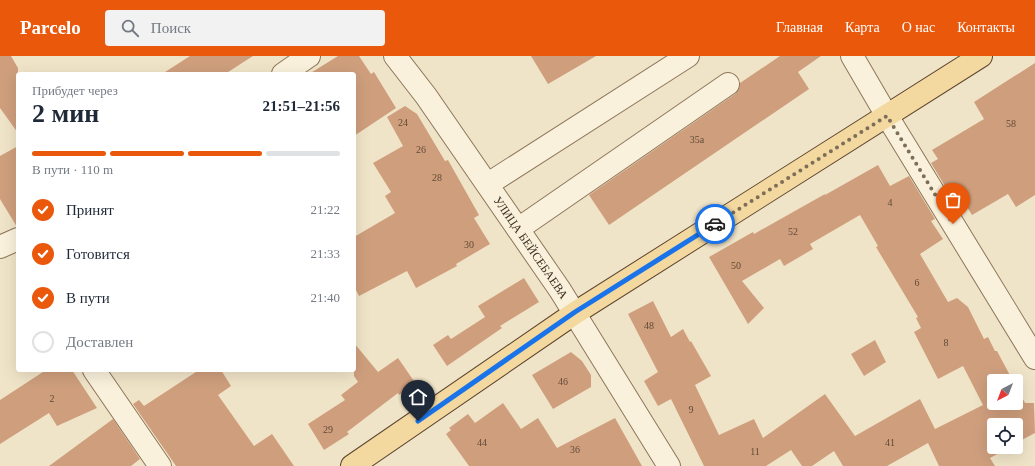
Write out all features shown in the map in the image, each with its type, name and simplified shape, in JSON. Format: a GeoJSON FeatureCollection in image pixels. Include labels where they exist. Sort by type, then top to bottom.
{"type":"FeatureCollection","features":[{"type":"Feature","properties":{"kind":"main road"},"geometry":{"type":"LineString","coordinates":[[352,466],[575,312],[981,56]]}},
{"type":"Feature","properties":{"kind":"street"},"geometry":{"type":"LineString","coordinates":[[286,72],[309,56]]}},
{"type":"Feature","properties":{"kind":"street","name":"УЛИЦА БЕЙСЕБАЕВА"},"geometry":{"type":"LineString","coordinates":[[395,56],[426,96],[488,184],[575,312],[669,466]]}},
{"type":"Feature","properties":{"kind":"street"},"geometry":{"type":"LineString","coordinates":[[488,184],[688,56]]}},
{"type":"Feature","properties":{"kind":"street"},"geometry":{"type":"LineString","coordinates":[[852,56],[1035,358]]}},
{"type":"Feature","properties":{"kind":"street"},"geometry":{"type":"LineString","coordinates":[[518,229],[728,84]]}},
{"type":"Feature","properties":{"kind":"street"},"geometry":{"type":"LineString","coordinates":[[95,372],[160,466]]}},
{"type":"Feature","properties":{"kind":"building"},"geometry":{"type":"Polygon","coordinates":[[[0,56],[11,56],[18,68],[18,72],[16,72],[16,130],[0,108],[0,56]]]}},
{"type":"Feature","properties":{"kind":"building"},"geometry":{"type":"Polygon","coordinates":[[[190,56],[253,56],[228,72],[165,72],[190,56]]]}},
{"type":"Feature","properties":{"kind":"building"},"geometry":{"type":"Polygon","coordinates":[[[338,56],[359,56],[371,74],[374,72],[396,108],[356,135],[356,72],[312,72],[338,56]]]}},
{"type":"Feature","properties":{"kind":"building"},"geometry":{"type":"Polygon","coordinates":[[[531,56],[596,56],[548,84],[531,56]]]}},
{"type":"Feature","properties":{"kind":"building"},"geometry":{"type":"Polygon","coordinates":[[[780,56],[821,56],[798,72],[809,89],[609,225],[589,195],[735,94],[739,89],[740,83],[780,56]]]}},
{"type":"Feature","properties":{"kind":"building"},"geometry":{"type":"Polygon","coordinates":[[[1035,63],[1035,195],[1016,207],[1008,194],[972,215],[964,202],[957,206],[931,163],[938,159],[932,150],[984,119],[974,102],[1035,63]]]}},
{"type":"Feature","properties":{"kind":"building"},"geometry":{"type":"Polygon","coordinates":[[[405,106],[417,114],[445,161],[448,160],[479,215],[474,218],[490,244],[456,264],[457,266],[416,288],[407,271],[359,296],[356,290],[356,236],[395,213],[385,196],[391,192],[373,163],[403,146],[387,117],[405,106]]]}},
{"type":"Feature","properties":{"kind":"building"},"geometry":{"type":"Polygon","coordinates":[[[16,147],[16,225],[0,199],[0,156],[16,147]]]}},
{"type":"Feature","properties":{"kind":"building"},"geometry":{"type":"Polygon","coordinates":[[[878,165],[890,186],[909,176],[935,219],[931,221],[943,239],[920,254],[948,302],[957,298],[968,307],[984,339],[988,337],[1009,374],[987,374],[987,410],[1023,410],[1023,399],[1025,403],[1034,403],[1035,433],[1023,439],[1023,418],[987,418],[987,454],[997,454],[990,458],[995,466],[939,466],[928,443],[887,466],[843,466],[834,451],[812,466],[802,466],[791,450],[766,466],[704,466],[671,399],[658,406],[644,381],[658,372],[628,314],[653,301],[671,337],[683,329],[711,376],[695,385],[719,435],[754,419],[763,438],[825,394],[855,436],[920,399],[935,429],[983,405],[963,366],[938,379],[914,332],[921,328],[916,318],[918,317],[876,247],[878,246],[860,215],[810,244],[813,249],[784,266],[780,259],[742,281],[764,308],[748,324],[709,257],[753,232],[754,234],[878,165]]]}},
{"type":"Feature","properties":{"kind":"building"},"geometry":{"type":"Polygon","coordinates":[[[524,278],[539,302],[500,326],[502,328],[447,366],[433,345],[448,335],[451,339],[485,317],[478,306],[524,278]]]}},
{"type":"Feature","properties":{"kind":"building"},"geometry":{"type":"Polygon","coordinates":[[[875,340],[886,362],[864,376],[851,354],[875,340]]]}},
{"type":"Feature","properties":{"kind":"building"},"geometry":{"type":"Polygon","coordinates":[[[356,345],[378,372],[398,358],[416,384],[399,395],[398,393],[347,432],[349,434],[324,450],[308,424],[345,400],[341,395],[358,382],[354,376],[354,372],[356,372],[356,345]]]}},
{"type":"Feature","properties":{"kind":"building"},"geometry":{"type":"Polygon","coordinates":[[[571,352],[582,361],[591,375],[591,387],[553,409],[532,375],[571,352]]]}},
{"type":"Feature","properties":{"kind":"building"},"geometry":{"type":"Polygon","coordinates":[[[43,372],[73,372],[97,408],[57,426],[49,413],[0,444],[0,400],[43,372]]]}},
{"type":"Feature","properties":{"kind":"building"},"geometry":{"type":"Polygon","coordinates":[[[196,372],[222,372],[231,386],[218,395],[254,446],[272,434],[294,466],[176,466],[133,404],[139,400],[144,406],[196,372]]]}},
{"type":"Feature","properties":{"kind":"building"},"geometry":{"type":"Polygon","coordinates":[[[503,403],[521,429],[538,418],[557,448],[615,418],[642,466],[469,466],[446,434],[451,430],[449,428],[468,414],[475,423],[503,403]]]}},
{"type":"Feature","properties":{"kind":"building"},"geometry":{"type":"Polygon","coordinates":[[[113,419],[140,459],[131,466],[49,466],[113,419]]]}},
{"type":"Feature","properties":{"kind":"way so far"},"geometry":{"type":"LineString","coordinates":[[715,224],[887,116],[953,224]]}},
{"type":"Feature","properties":{"kind":"route"},"geometry":{"type":"LineString","coordinates":[[418,421],[575,312],[715,224]]}}]}
